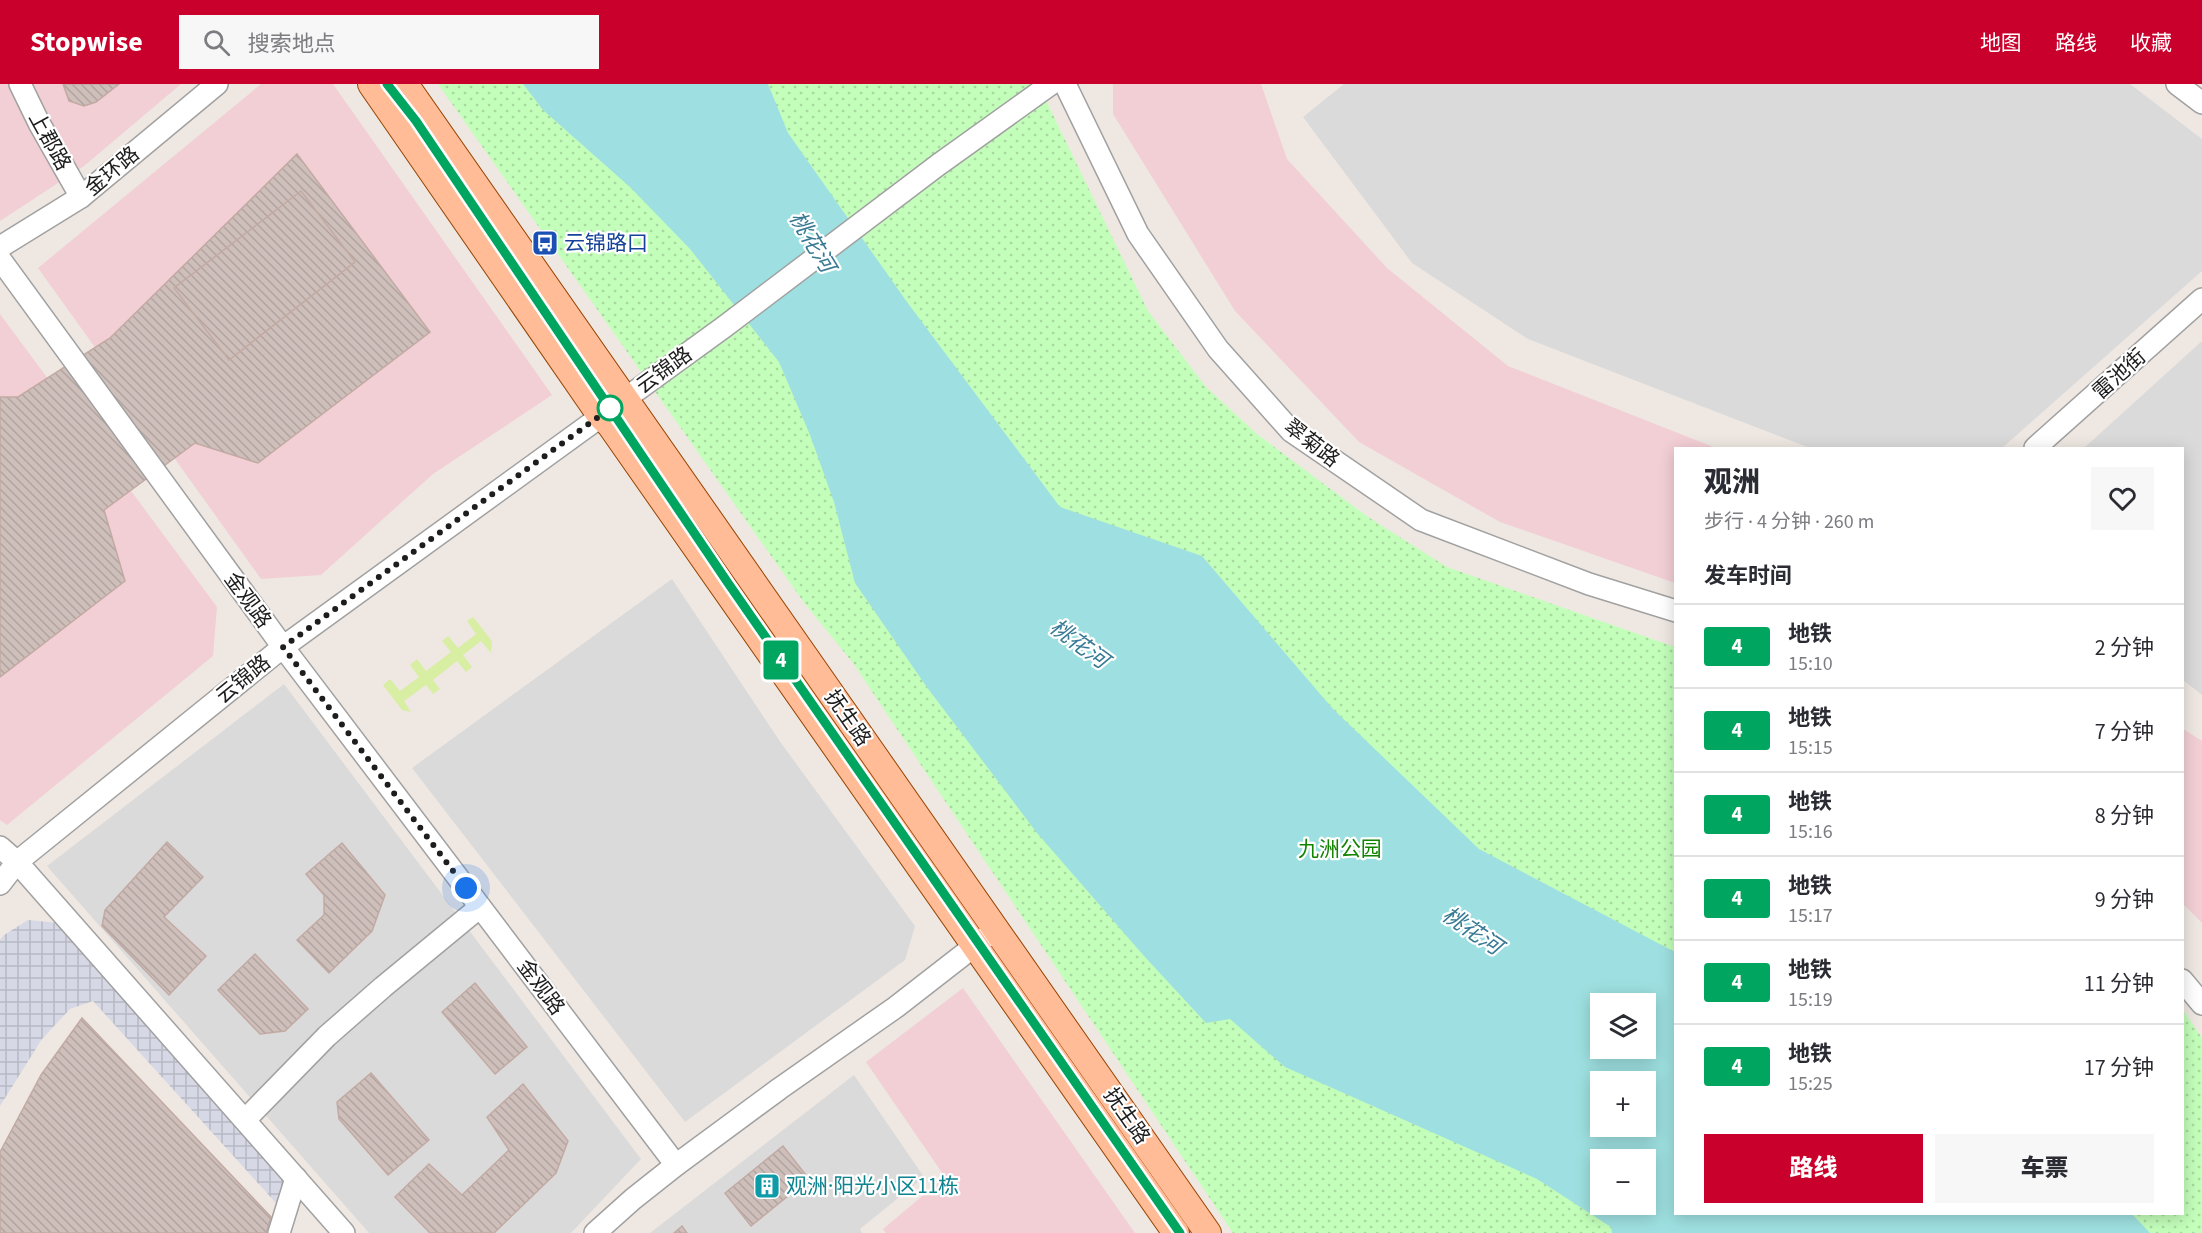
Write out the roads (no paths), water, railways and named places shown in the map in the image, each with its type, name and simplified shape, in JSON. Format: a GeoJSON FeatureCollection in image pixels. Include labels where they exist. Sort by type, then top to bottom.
{"type":"FeatureCollection","features":[{"type":"Feature","properties":{"kind":"main road","name":"抚生路"},"geometry":{"type":"LineString","coordinates":[[371,84],[600,415],[1176,1233]]}},
{"type":"Feature","properties":{"kind":"main road","name":"抚生路"},"geometry":{"type":"LineString","coordinates":[[405,84],[1208,1233]]}},
{"type":"Feature","properties":{"kind":"street","name":"上郡路"},"geometry":{"type":"LineString","coordinates":[[20,84],[39,123],[81,197]]}},
{"type":"Feature","properties":{"kind":"street","name":"金环路"},"geometry":{"type":"LineString","coordinates":[[0,247],[81,197],[217,84]]}},
{"type":"Feature","properties":{"kind":"street","name":"云锦路"},"geometry":{"type":"LineString","coordinates":[[0,885],[17,862],[283,647],[724,327],[938,165],[1051,84]]}},
{"type":"Feature","properties":{"kind":"street","name":"翠菊路"},"geometry":{"type":"LineString","coordinates":[[1065,84],[1138,234],[1218,349],[1291,431],[1421,520],[1589,584],[1674,610]]}},
{"type":"Feature","properties":{"kind":"street"},"geometry":{"type":"LineString","coordinates":[[2176,84],[2202,103]]}},
{"type":"Feature","properties":{"kind":"street","name":"金观路"},"geometry":{"type":"LineString","coordinates":[[0,259],[283,647],[676,1165]]}},
{"type":"Feature","properties":{"kind":"street","name":"雷池街"},"geometry":{"type":"LineString","coordinates":[[2036,447],[2202,299]]}},
{"type":"Feature","properties":{"kind":"street"},"geometry":{"type":"LineString","coordinates":[[0,847],[17,862],[344,1233]]}},
{"type":"Feature","properties":{"kind":"street"},"geometry":{"type":"LineString","coordinates":[[245,1120],[327,1036],[480,907]]}},
{"type":"Feature","properties":{"kind":"street"},"geometry":{"type":"LineString","coordinates":[[595,1233],[676,1165],[896,1007],[997,929]]}},
{"type":"Feature","properties":{"kind":"street"},"geometry":{"type":"LineString","coordinates":[[2184,982],[2202,1004]]}},
{"type":"Feature","properties":{"kind":"street"},"geometry":{"type":"LineString","coordinates":[[279,1233],[296,1178]]}},
{"type":"Feature","properties":{"kind":"water","name":"桃花河"},"geometry":{"type":"Polygon","coordinates":[[[523,84],[768,84],[788,133],[907,302],[1060,507],[1202,556],[1333,709],[1479,849],[1674,951],[1674,1215],[2133,1215],[2150,1233],[1612,1233],[1611,1227],[1592,1215],[1656,1215],[1656,1149],[1590,1149],[1590,1213],[1537,1179],[1285,1067],[1230,1019],[1206,1023],[1037,833],[926,686],[855,583],[834,502],[810,435],[779,362],[690,249],[631,188],[543,110],[523,84]]]}},
{"type":"Feature","properties":{"kind":"metro line","name":"4"},"geometry":{"type":"LineString","coordinates":[[387,84],[416,121],[728,583],[1180,1233]]}},
{"type":"Feature","properties":{"kind":"place","name":"云锦路口"},"geometry":{"type":"Point","coordinates":[545,243]}},
{"type":"Feature","properties":{"kind":"place","name":"观洲·阳光小区11栋"},"geometry":{"type":"Point","coordinates":[767,1186]}},
{"type":"Feature","properties":{"kind":"park label","name":"九洲公园"},"geometry":{"type":"Point","coordinates":[1340,849]}}]}
